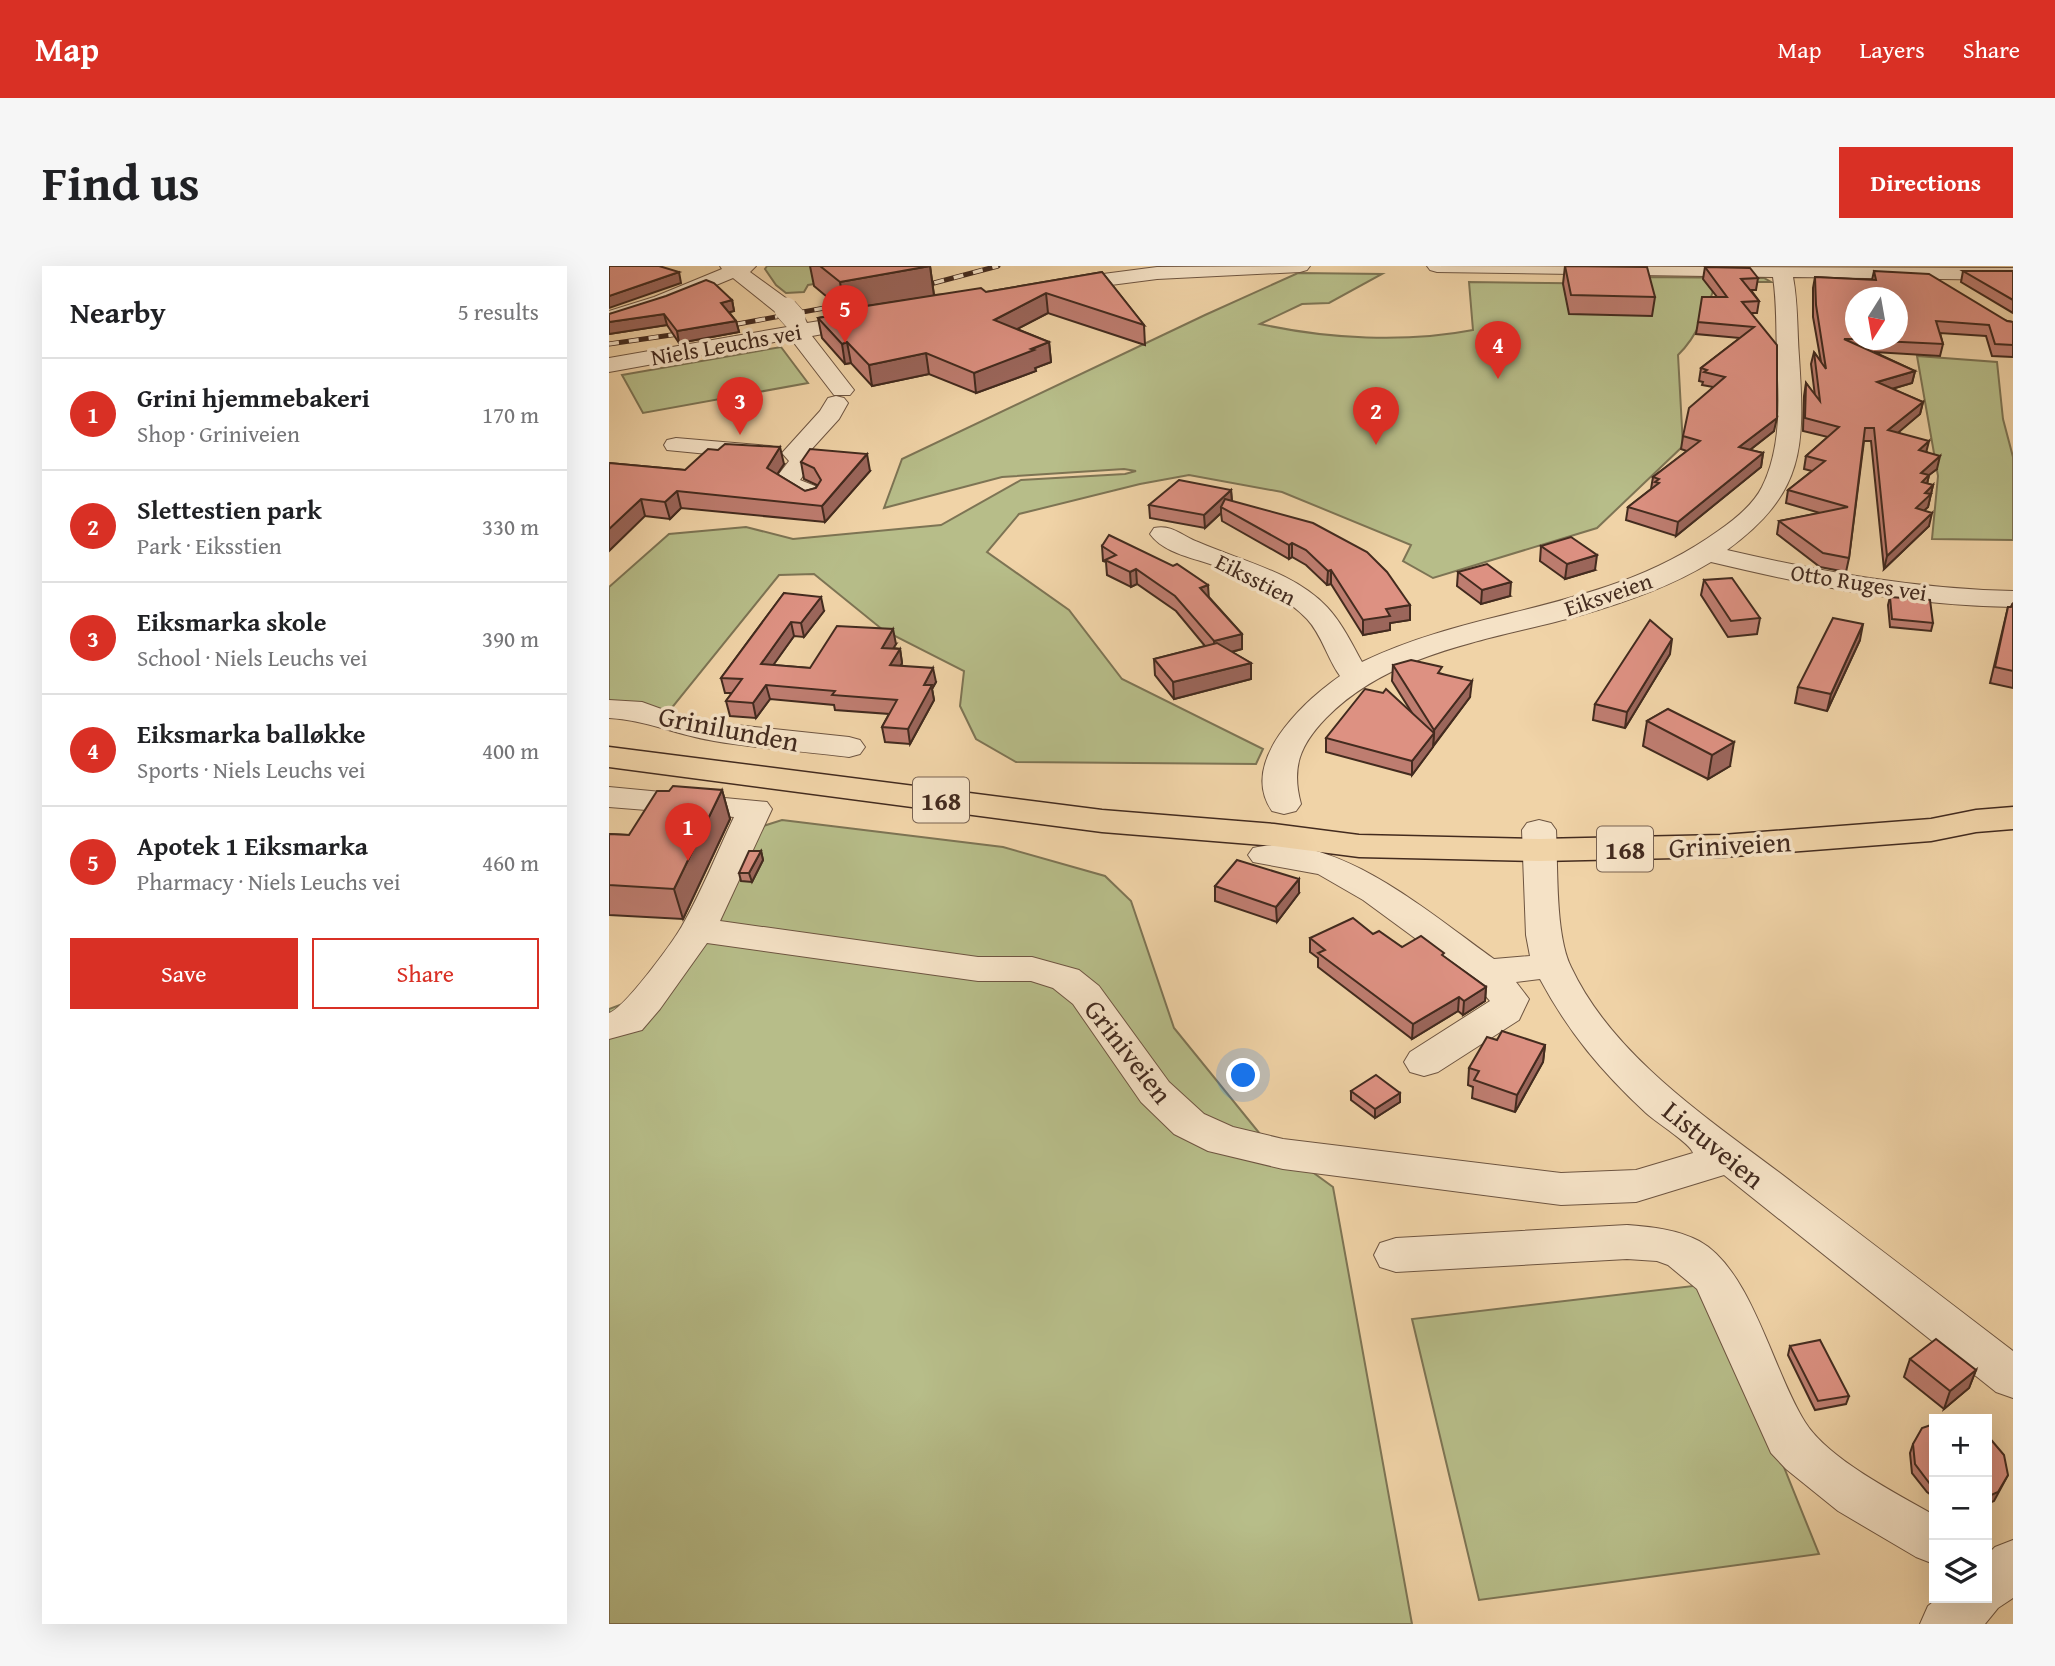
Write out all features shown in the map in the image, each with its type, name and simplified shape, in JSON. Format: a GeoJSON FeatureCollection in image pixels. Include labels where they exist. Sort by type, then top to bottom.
{"type":"FeatureCollection","features":[{"type":"Feature","properties":{"kind":"main road","name":"Griniveien"},"geometry":{"type":"LineString","coordinates":[[609,757],[1102,821],[1274,831],[1359,846],[1539,840],[1749,845],[1931,830],[1976,821],[2013,818]]}},
{"type":"Feature","properties":{"kind":"street"},"geometry":{"type":"LineString","coordinates":[[1032,290],[1187,268],[1300,266]]}},
{"type":"Feature","properties":{"kind":"street"},"geometry":{"type":"LineString","coordinates":[[1437,266],[2013,274]]}},
{"type":"Feature","properties":{"kind":"street"},"geometry":{"type":"LineString","coordinates":[[609,318],[661,301],[738,267],[794,319],[803,342],[839,397],[831,414],[795,453]]}},
{"type":"Feature","properties":{"kind":"street"},"geometry":{"type":"LineString","coordinates":[[1551,268],[1551,274],[1559,279],[1611,281]]}},
{"type":"Feature","properties":{"kind":"street","name":"Eiksveien"},"geometry":{"type":"LineString","coordinates":[[1274,831],[1279,777],[1288,749],[1321,706],[1358,676],[1386,662],[1460,637],[1618,593],[1677,569],[1707,553],[1760,509],[1776,487],[1785,463],[1788,413],[1785,281],[1795,269]]}},
{"type":"Feature","properties":{"kind":"street"},"geometry":{"type":"LineString","coordinates":[[1926,272],[1963,296]]}},
{"type":"Feature","properties":{"kind":"street","name":"Niels Leuchs vei"},"geometry":{"type":"LineString","coordinates":[[609,365],[664,356],[794,319],[885,316]]}},
{"type":"Feature","properties":{"kind":"street"},"geometry":{"type":"LineString","coordinates":[[609,355],[649,350],[664,356]]}},
{"type":"Feature","properties":{"kind":"street"},"geometry":{"type":"LineString","coordinates":[[676,445],[759,454],[795,453],[803,459],[785,483],[806,491],[809,497]]}},
{"type":"Feature","properties":{"kind":"street","name":"Eiksstien"},"geometry":{"type":"LineString","coordinates":[[1163,534],[1188,548],[1228,561],[1289,592],[1317,613],[1332,634],[1350,669],[1358,676]]}},
{"type":"Feature","properties":{"kind":"street","name":"Otto Ruges vei"},"geometry":{"type":"LineString","coordinates":[[1707,553],[1766,567],[1877,587],[1925,594],[2013,599]]}},
{"type":"Feature","properties":{"kind":"street","name":"Grinilunden"},"geometry":{"type":"LineString","coordinates":[[609,709],[642,711],[670,723],[716,732],[849,747]]}},
{"type":"Feature","properties":{"kind":"street"},"geometry":{"type":"LineString","coordinates":[[609,797],[755,809],[698,930],[647,1000],[628,1021],[609,1026]]}},
{"type":"Feature","properties":{"kind":"street"},"geometry":{"type":"LineString","coordinates":[[1274,831],[1297,858],[1330,866],[1376,891],[1420,926],[1485,971],[1510,999],[1505,1011],[1424,1062]]}},
{"type":"Feature","properties":{"kind":"street","name":"Listuveien"},"geometry":{"type":"LineString","coordinates":[[1539,840],[1544,935],[1551,965],[1580,1017],[1627,1072],[1726,1154],[2013,1378]]}},
{"type":"Feature","properties":{"kind":"street","name":"Griniveien"},"geometry":{"type":"LineString","coordinates":[[698,930],[978,969],[1032,969],[1066,979],[1086,995],[1155,1092],[1189,1124],[1223,1140],[1283,1154],[1561,1189],[1636,1186],[1708,1164],[1726,1154]]}},
{"type":"Feature","properties":{"kind":"street"},"geometry":{"type":"LineString","coordinates":[[1485,971],[1503,972],[1551,965]]}},
{"type":"Feature","properties":{"kind":"street"},"geometry":{"type":"LineString","coordinates":[[1396,1255],[1627,1242],[1659,1244],[1684,1253],[1714,1278],[1788,1438],[1803,1456],[1856,1495],[1932,1540]]}},
{"type":"Feature","properties":{"kind":"street"},"geometry":{"type":"LineString","coordinates":[[1992,1553],[2013,1555]]}},
{"type":"Feature","properties":{"kind":"street"},"geometry":{"type":"LineString","coordinates":[[1992,1583],[2013,1564]]}},
{"type":"Feature","properties":{"kind":"street"},"geometry":{"type":"LineString","coordinates":[[1947,1624],[1970,1603]]}},
{"type":"Feature","properties":{"kind":"green space"},"geometry":{"type":"Polygon","coordinates":[[[767,266],[843,266],[827,282],[808,285],[804,292],[786,293],[776,285],[765,269],[767,266]]]}},
{"type":"Feature","properties":{"kind":"green space"},"geometry":{"type":"Polygon","coordinates":[[[1298,273],[1382,274],[1329,303],[1302,304],[1260,324],[1312,333],[1367,338],[1421,337],[1473,330],[1469,282],[1637,284],[1636,277],[1764,278],[1771,282],[1716,282],[1697,330],[1678,355],[1683,446],[1597,528],[1433,578],[1403,561],[1411,545],[1282,492],[1189,475],[1140,484],[1019,514],[987,552],[1069,610],[1122,679],[1263,749],[1256,764],[1016,762],[976,739],[960,706],[964,671],[883,630],[814,574],[779,575],[662,720],[609,713],[609,587],[669,534],[746,527],[793,539],[941,525],[1021,480],[1125,474],[1136,471],[1124,469],[1002,477],[884,508],[902,459],[1298,273]]]}},
{"type":"Feature","properties":{"kind":"green space"},"geometry":{"type":"Polygon","coordinates":[[[781,347],[808,383],[643,413],[622,375],[781,347]]]}},
{"type":"Feature","properties":{"kind":"green space"},"geometry":{"type":"Polygon","coordinates":[[[1917,356],[1997,362],[2003,419],[2013,457],[2013,540],[1932,539],[1938,476],[1917,356]]]}},
{"type":"Feature","properties":{"kind":"green space"},"geometry":{"type":"Polygon","coordinates":[[[782,820],[1003,847],[1105,876],[1131,901],[1174,1028],[1260,1134],[1333,1187],[1412,1624],[609,1624],[609,1009],[636,999],[757,828],[782,820]]]}},
{"type":"Feature","properties":{"kind":"green space"},"geometry":{"type":"Polygon","coordinates":[[[1710,1284],[1819,1554],[1479,1600],[1412,1319],[1710,1284]]]}},
{"type":"Feature","properties":{"kind":"building"},"geometry":{"type":"Polygon","coordinates":[[[609,266],[659,266],[679,272],[609,296],[609,266]]]}},
{"type":"Feature","properties":{"kind":"building"},"geometry":{"type":"Polygon","coordinates":[[[820,266],[930,266],[840,282],[820,266]]]}},
{"type":"Feature","properties":{"kind":"building"},"geometry":{"type":"Polygon","coordinates":[[[1565,266],[1647,267],[1655,297],[1571,295],[1565,266]]]}},
{"type":"Feature","properties":{"kind":"building"},"geometry":{"type":"Polygon","coordinates":[[[1705,267],[1750,268],[1758,278],[1741,279],[1759,301],[1742,302],[1777,345],[1777,418],[1739,447],[1763,453],[1678,522],[1628,507],[1659,483],[1655,482],[1659,479],[1653,477],[1700,441],[1683,436],[1689,408],[1725,377],[1704,372],[1707,370],[1701,368],[1754,327],[1698,322],[1702,297],[1727,297],[1705,267]]]}},
{"type":"Feature","properties":{"kind":"building"},"geometry":{"type":"Polygon","coordinates":[[[1874,271],[1929,274],[2007,321],[2013,322],[2013,345],[1995,344],[1989,325],[1936,321],[1943,344],[1908,342],[1908,287],[1845,287],[1845,350],[1868,350],[1915,371],[1877,382],[1923,402],[1888,430],[1929,441],[1919,450],[1940,456],[1921,473],[1929,475],[1922,482],[1933,485],[1925,493],[1931,494],[1916,508],[1932,513],[1887,556],[1874,428],[1865,428],[1849,558],[1823,553],[1779,521],[1848,507],[1788,490],[1825,461],[1806,456],[1839,427],[1805,418],[1806,383],[1820,401],[1814,352],[1826,369],[1816,305],[1815,277],[1876,280],[1874,271]]]}},
{"type":"Feature","properties":{"kind":"building"},"geometry":{"type":"Polygon","coordinates":[[[1963,271],[2013,271],[2013,300],[1963,271]]]}},
{"type":"Feature","properties":{"kind":"building"},"geometry":{"type":"Polygon","coordinates":[[[1102,272],[1144,325],[1046,293],[994,320],[1049,342],[974,373],[926,353],[869,365],[847,342],[842,344],[818,318],[863,310],[860,307],[981,288],[986,292],[1102,272]]]}},
{"type":"Feature","properties":{"kind":"building"},"geometry":{"type":"Polygon","coordinates":[[[706,280],[714,283],[732,300],[721,303],[736,321],[677,331],[664,314],[609,322],[609,314],[706,280]]]}},
{"type":"Feature","properties":{"kind":"building"},"geometry":{"type":"Polygon","coordinates":[[[725,444],[780,447],[767,468],[805,491],[816,488],[821,480],[814,468],[801,462],[810,449],[867,454],[822,506],[677,491],[665,502],[641,499],[609,529],[609,463],[685,470],[708,449],[718,450],[725,444]]]}},
{"type":"Feature","properties":{"kind":"building"},"geometry":{"type":"Polygon","coordinates":[[[1179,480],[1231,490],[1204,515],[1149,505],[1179,480]]]}},
{"type":"Feature","properties":{"kind":"building"},"geometry":{"type":"Polygon","coordinates":[[[1225,499],[1313,523],[1367,552],[1387,572],[1410,605],[1386,609],[1390,616],[1363,620],[1331,570],[1328,571],[1306,550],[1292,543],[1289,545],[1221,507],[1225,499]]]}},
{"type":"Feature","properties":{"kind":"building"},"geometry":{"type":"Polygon","coordinates":[[[1109,535],[1173,566],[1177,564],[1208,585],[1200,588],[1242,634],[1214,641],[1175,596],[1136,569],[1130,572],[1105,560],[1116,555],[1102,546],[1109,535]]]}},
{"type":"Feature","properties":{"kind":"building"},"geometry":{"type":"Polygon","coordinates":[[[1571,537],[1597,555],[1567,564],[1541,546],[1571,537]]]}},
{"type":"Feature","properties":{"kind":"building"},"geometry":{"type":"Polygon","coordinates":[[[1487,564],[1511,582],[1482,590],[1458,572],[1487,564]]]}},
{"type":"Feature","properties":{"kind":"building"},"geometry":{"type":"Polygon","coordinates":[[[1732,578],[1760,618],[1731,621],[1704,580],[1732,578]]]}},
{"type":"Feature","properties":{"kind":"building"},"geometry":{"type":"Polygon","coordinates":[[[784,593],[821,597],[801,623],[791,622],[761,664],[810,668],[837,626],[893,629],[882,648],[900,649],[890,665],[933,668],[924,685],[932,685],[908,729],[882,727],[897,700],[832,695],[835,691],[766,685],[753,703],[726,701],[742,679],[721,678],[784,593]]]}},
{"type":"Feature","properties":{"kind":"building"},"geometry":{"type":"Polygon","coordinates":[[[1890,597],[1930,600],[1933,623],[1892,619],[1890,597]]]}},
{"type":"Feature","properties":{"kind":"building"},"geometry":{"type":"Polygon","coordinates":[[[2013,603],[2013,671],[1995,667],[2008,607],[2013,603]]]}},
{"type":"Feature","properties":{"kind":"building"},"geometry":{"type":"Polygon","coordinates":[[[1833,618],[1863,624],[1831,694],[1798,687],[1833,618]]]}},
{"type":"Feature","properties":{"kind":"building"},"geometry":{"type":"Polygon","coordinates":[[[1650,620],[1672,639],[1627,712],[1595,704],[1650,620]]]}},
{"type":"Feature","properties":{"kind":"building"},"geometry":{"type":"Polygon","coordinates":[[[1217,643],[1251,663],[1173,682],[1154,659],[1217,643]]]}},
{"type":"Feature","properties":{"kind":"building"},"geometry":{"type":"Polygon","coordinates":[[[1411,660],[1442,667],[1438,673],[1472,681],[1434,730],[1393,665],[1411,660]]]}},
{"type":"Feature","properties":{"kind":"building"},"geometry":{"type":"Polygon","coordinates":[[[1365,689],[1383,693],[1386,689],[1434,733],[1412,761],[1326,738],[1365,689]]]}},
{"type":"Feature","properties":{"kind":"building"},"geometry":{"type":"Polygon","coordinates":[[[1668,709],[1734,742],[1712,755],[1647,721],[1668,709]]]}},
{"type":"Feature","properties":{"kind":"building"},"geometry":{"type":"Polygon","coordinates":[[[673,786],[722,790],[674,889],[609,885],[609,834],[629,835],[657,791],[669,791],[673,786]]]}},
{"type":"Feature","properties":{"kind":"building"},"geometry":{"type":"Polygon","coordinates":[[[749,851],[761,851],[749,873],[739,873],[749,851]]]}},
{"type":"Feature","properties":{"kind":"building"},"geometry":{"type":"Polygon","coordinates":[[[1237,860],[1299,879],[1276,907],[1215,886],[1237,860]]]}},
{"type":"Feature","properties":{"kind":"building"},"geometry":{"type":"Polygon","coordinates":[[[1353,918],[1373,934],[1379,931],[1402,947],[1421,936],[1486,987],[1464,1001],[1459,997],[1413,1024],[1318,953],[1325,950],[1310,938],[1353,918]]]}},
{"type":"Feature","properties":{"kind":"building"},"geometry":{"type":"Polygon","coordinates":[[[1502,1031],[1545,1045],[1517,1095],[1474,1080],[1479,1071],[1469,1068],[1487,1037],[1497,1040],[1502,1031]]]}},
{"type":"Feature","properties":{"kind":"building"},"geometry":{"type":"Polygon","coordinates":[[[1376,1075],[1400,1093],[1375,1109],[1351,1091],[1376,1075]]]}},
{"type":"Feature","properties":{"kind":"building"},"geometry":{"type":"Polygon","coordinates":[[[1936,1339],[1976,1370],[1950,1391],[1910,1359],[1936,1339]]]}},
{"type":"Feature","properties":{"kind":"building"},"geometry":{"type":"Polygon","coordinates":[[[1820,1340],[1849,1396],[1818,1401],[1790,1346],[1820,1340]]]}},
{"type":"Feature","properties":{"kind":"building"},"geometry":{"type":"Polygon","coordinates":[[[1929,1426],[1929,1483],[1915,1464],[1913,1444],[1922,1428],[1929,1426]]]}},
{"type":"Feature","properties":{"kind":"building"},"geometry":{"type":"Polygon","coordinates":[[[1992,1441],[2004,1455],[2008,1475],[1998,1492],[1992,1495],[1992,1441]]]}},
{"type":"Feature","properties":{"kind":"railway"},"geometry":{"type":"LineString","coordinates":[[915,288],[998,266]]}},
{"type":"Feature","properties":{"kind":"railway"},"geometry":{"type":"LineString","coordinates":[[716,328],[857,302]]}},
{"type":"Feature","properties":{"kind":"railway"},"geometry":{"type":"LineString","coordinates":[[609,344],[692,332]]}},
{"type":"Feature","properties":{"kind":"place","name":"Apotek 1 Eiksmarka"},"geometry":{"type":"Point","coordinates":[845,343]}},
{"type":"Feature","properties":{"kind":"place","name":"Eiksmarka balløkke"},"geometry":{"type":"Point","coordinates":[1498,379]}},
{"type":"Feature","properties":{"kind":"place","name":"Eiksmarka skole"},"geometry":{"type":"Point","coordinates":[740,435]}},
{"type":"Feature","properties":{"kind":"place","name":"Slettestien park"},"geometry":{"type":"Point","coordinates":[1376,445]}},
{"type":"Feature","properties":{"kind":"place","name":"Grini hjemmebakeri"},"geometry":{"type":"Point","coordinates":[688,861]}}]}
